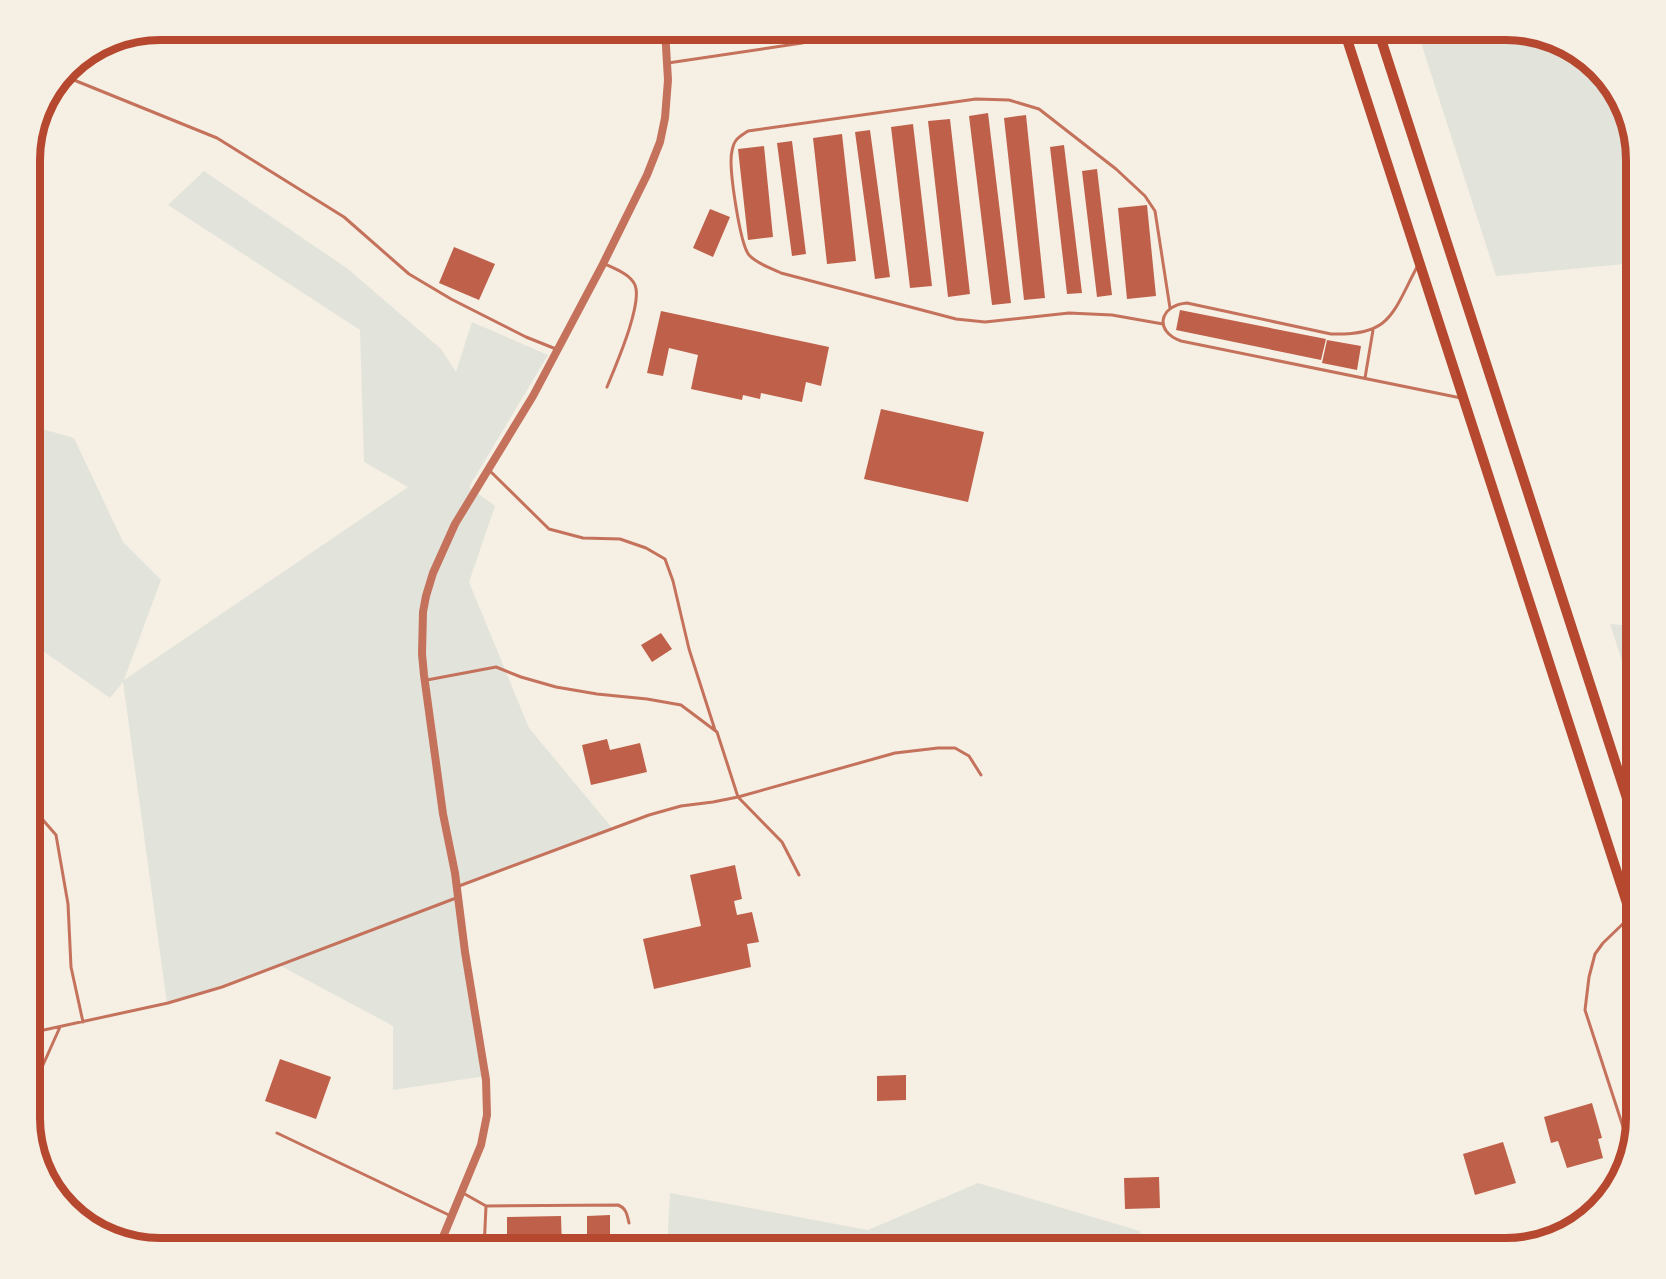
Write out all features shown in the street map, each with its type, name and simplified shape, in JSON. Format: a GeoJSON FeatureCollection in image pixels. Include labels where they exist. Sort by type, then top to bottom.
{"type":"FeatureCollection","features":[{"type":"Feature","properties":{"kind":"highway"},"geometry":{"type":"LineString","coordinates":[[1347,40],[1626,900]]}},
{"type":"Feature","properties":{"kind":"highway"},"geometry":{"type":"LineString","coordinates":[[1381,40],[1626,795]]}},
{"type":"Feature","properties":{"kind":"street"},"geometry":{"type":"LineString","coordinates":[[443,1238],[481,1145],[488,1099],[424,681],[422,628],[426,596],[455,524],[533,396],[647,175],[660,142],[667,97],[666,40]]}},
{"type":"Feature","properties":{"kind":"lane"},"geometry":{"type":"LineString","coordinates":[[667,63],[810,40]]}},
{"type":"Feature","properties":{"kind":"lane"},"geometry":{"type":"LineString","coordinates":[[72,79],[217,138],[344,217],[409,274],[451,299],[526,337],[558,349]]}},
{"type":"Feature","properties":{"kind":"lane"},"geometry":{"type":"LineString","coordinates":[[1163,324],[1112,315],[1069,313],[986,322],[956,320],[782,273],[762,265],[750,256],[743,245],[740,233],[731,165],[731,151],[736,138],[748,131],[976,99],[1009,100],[1039,109],[1116,169],[1145,196],[1155,211],[1170,308]]}},
{"type":"Feature","properties":{"kind":"lane"},"geometry":{"type":"LineString","coordinates":[[1420,262],[1388,320],[1374,330],[1352,334],[1330,334],[1178,303],[1164,315],[1165,332],[1181,341],[1464,398]]}},
{"type":"Feature","properties":{"kind":"lane"},"geometry":{"type":"LineString","coordinates":[[603,264],[626,274],[635,284],[637,297],[634,312],[607,387]]}},
{"type":"Feature","properties":{"kind":"lane"},"geometry":{"type":"LineString","coordinates":[[1365,378],[1374,330]]}},
{"type":"Feature","properties":{"kind":"lane"},"geometry":{"type":"LineString","coordinates":[[489,469],[549,529],[583,538],[620,539],[646,548],[665,559],[673,581],[689,649],[738,797],[782,842],[799,875]]}},
{"type":"Feature","properties":{"kind":"lane"},"geometry":{"type":"LineString","coordinates":[[424,681],[496,667],[556,687],[681,705],[716,731]]}},
{"type":"Feature","properties":{"kind":"lane"},"geometry":{"type":"LineString","coordinates":[[457,886],[650,814],[681,806],[738,797],[896,753],[955,748],[969,756],[981,775]]}},
{"type":"Feature","properties":{"kind":"lane"},"geometry":{"type":"LineString","coordinates":[[41,818],[56,835],[68,904],[71,966],[84,1022]]}},
{"type":"Feature","properties":{"kind":"lane"},"geometry":{"type":"LineString","coordinates":[[41,1031],[168,1003],[222,987],[458,898]]}},
{"type":"Feature","properties":{"kind":"lane"},"geometry":{"type":"LineString","coordinates":[[1624,1131],[1585,1010],[1589,977],[1595,954],[1626,921]]}},
{"type":"Feature","properties":{"kind":"lane"},"geometry":{"type":"LineString","coordinates":[[41,1069],[60,1027]]}},
{"type":"Feature","properties":{"kind":"lane"},"geometry":{"type":"LineString","coordinates":[[277,1133],[452,1216]]}},
{"type":"Feature","properties":{"kind":"lane"},"geometry":{"type":"LineString","coordinates":[[462,1192],[486,1206],[618,1205],[626,1211],[629,1222]]}},
{"type":"Feature","properties":{"kind":"lane"},"geometry":{"type":"LineString","coordinates":[[485,1238],[486,1206]]}},
{"type":"Feature","properties":{"kind":"shaded area"},"geometry":{"type":"Polygon","coordinates":[[[1420,40],[1506,40],[1529,43],[1552,50],[1579,65],[1596,81],[1613,107],[1619,122],[1626,160],[1626,264],[1496,276],[1420,40]]]}},
{"type":"Feature","properties":{"kind":"shaded area"},"geometry":{"type":"Polygon","coordinates":[[[204,171],[348,269],[441,349],[456,372],[472,322],[548,355],[469,487],[495,506],[469,582],[529,728],[613,829],[456,885],[486,1076],[393,1090],[393,1026],[279,965],[167,1004],[123,682],[110,698],[41,650],[41,429],[74,438],[123,542],[161,580],[124,680],[408,487],[364,462],[360,330],[168,205],[204,171]]]}},
{"type":"Feature","properties":{"kind":"shaded area"},"geometry":{"type":"Polygon","coordinates":[[[1610,624],[1626,625],[1626,673],[1610,624]]]}},
{"type":"Feature","properties":{"kind":"shaded area"},"geometry":{"type":"Polygon","coordinates":[[[978,1183],[1140,1231],[1142,1238],[668,1238],[670,1193],[868,1230],[978,1183]]]}},
{"type":"Feature","properties":{"kind":"building"},"geometry":{"type":"Polygon","coordinates":[[[988,113],[1011,303],[992,305],[969,116],[988,113]]]}},
{"type":"Feature","properties":{"kind":"building"},"geometry":{"type":"Polygon","coordinates":[[[1026,115],[1045,298],[1024,300],[1004,118],[1026,115]]]}},
{"type":"Feature","properties":{"kind":"building"},"geometry":{"type":"Polygon","coordinates":[[[950,119],[970,294],[948,297],[928,121],[950,119]]]}},
{"type":"Feature","properties":{"kind":"building"},"geometry":{"type":"Polygon","coordinates":[[[913,124],[932,286],[910,288],[891,127],[913,124]]]}},
{"type":"Feature","properties":{"kind":"building"},"geometry":{"type":"Polygon","coordinates":[[[870,130],[890,277],[875,279],[855,132],[870,130]]]}},
{"type":"Feature","properties":{"kind":"building"},"geometry":{"type":"Polygon","coordinates":[[[842,134],[856,261],[827,264],[813,138],[842,134]]]}},
{"type":"Feature","properties":{"kind":"building"},"geometry":{"type":"Polygon","coordinates":[[[792,141],[806,254],[792,256],[777,143],[792,141]]]}},
{"type":"Feature","properties":{"kind":"building"},"geometry":{"type":"Polygon","coordinates":[[[1064,145],[1082,293],[1067,294],[1050,147],[1064,145]]]}},
{"type":"Feature","properties":{"kind":"building"},"geometry":{"type":"Polygon","coordinates":[[[764,146],[773,237],[748,240],[738,149],[764,146]]]}},
{"type":"Feature","properties":{"kind":"building"},"geometry":{"type":"Polygon","coordinates":[[[1097,169],[1112,295],[1097,297],[1082,171],[1097,169]]]}},
{"type":"Feature","properties":{"kind":"building"},"geometry":{"type":"Polygon","coordinates":[[[1147,205],[1156,296],[1127,299],[1118,208],[1147,205]]]}},
{"type":"Feature","properties":{"kind":"building"},"geometry":{"type":"Polygon","coordinates":[[[710,209],[730,217],[713,257],[693,248],[710,209]]]}},
{"type":"Feature","properties":{"kind":"building"},"geometry":{"type":"Polygon","coordinates":[[[454,247],[495,264],[479,300],[439,283],[454,247]]]}},
{"type":"Feature","properties":{"kind":"building"},"geometry":{"type":"Polygon","coordinates":[[[1180,310],[1326,339],[1321,360],[1176,330],[1180,310]]]}},
{"type":"Feature","properties":{"kind":"building"},"geometry":{"type":"Polygon","coordinates":[[[661,311],[829,347],[821,386],[806,382],[802,402],[761,393],[760,399],[743,395],[742,400],[691,389],[698,355],[669,348],[663,376],[647,373],[661,311]]]}},
{"type":"Feature","properties":{"kind":"building"},"geometry":{"type":"Polygon","coordinates":[[[1327,340],[1361,346],[1357,370],[1322,363],[1327,340]]]}},
{"type":"Feature","properties":{"kind":"building"},"geometry":{"type":"Polygon","coordinates":[[[881,409],[984,432],[968,502],[864,479],[881,409]]]}},
{"type":"Feature","properties":{"kind":"building"},"geometry":{"type":"Polygon","coordinates":[[[661,633],[672,649],[652,662],[641,645],[661,633]]]}},
{"type":"Feature","properties":{"kind":"building"},"geometry":{"type":"Polygon","coordinates":[[[607,739],[610,750],[640,743],[647,772],[591,785],[582,745],[607,739]]]}},
{"type":"Feature","properties":{"kind":"building"},"geometry":{"type":"Polygon","coordinates":[[[735,865],[742,899],[734,901],[737,915],[752,912],[759,942],[747,944],[751,967],[654,989],[643,939],[701,926],[690,875],[735,865]]]}},
{"type":"Feature","properties":{"kind":"building"},"geometry":{"type":"Polygon","coordinates":[[[280,1059],[331,1077],[316,1119],[265,1101],[280,1059]]]}},
{"type":"Feature","properties":{"kind":"building"},"geometry":{"type":"Polygon","coordinates":[[[906,1075],[906,1100],[877,1101],[877,1076],[906,1075]]]}},
{"type":"Feature","properties":{"kind":"building"},"geometry":{"type":"Polygon","coordinates":[[[1592,1103],[1602,1138],[1598,1139],[1603,1158],[1567,1168],[1558,1141],[1551,1143],[1544,1117],[1592,1103]]]}},
{"type":"Feature","properties":{"kind":"building"},"geometry":{"type":"Polygon","coordinates":[[[1503,1142],[1516,1183],[1475,1195],[1463,1154],[1503,1142]]]}},
{"type":"Feature","properties":{"kind":"building"},"geometry":{"type":"Polygon","coordinates":[[[1159,1177],[1160,1208],[1125,1209],[1124,1178],[1159,1177]]]}},
{"type":"Feature","properties":{"kind":"building"},"geometry":{"type":"Polygon","coordinates":[[[610,1215],[610,1238],[587,1238],[587,1216],[610,1215]]]}},
{"type":"Feature","properties":{"kind":"building"},"geometry":{"type":"Polygon","coordinates":[[[561,1216],[562,1238],[507,1238],[507,1217],[561,1216]]]}}]}
